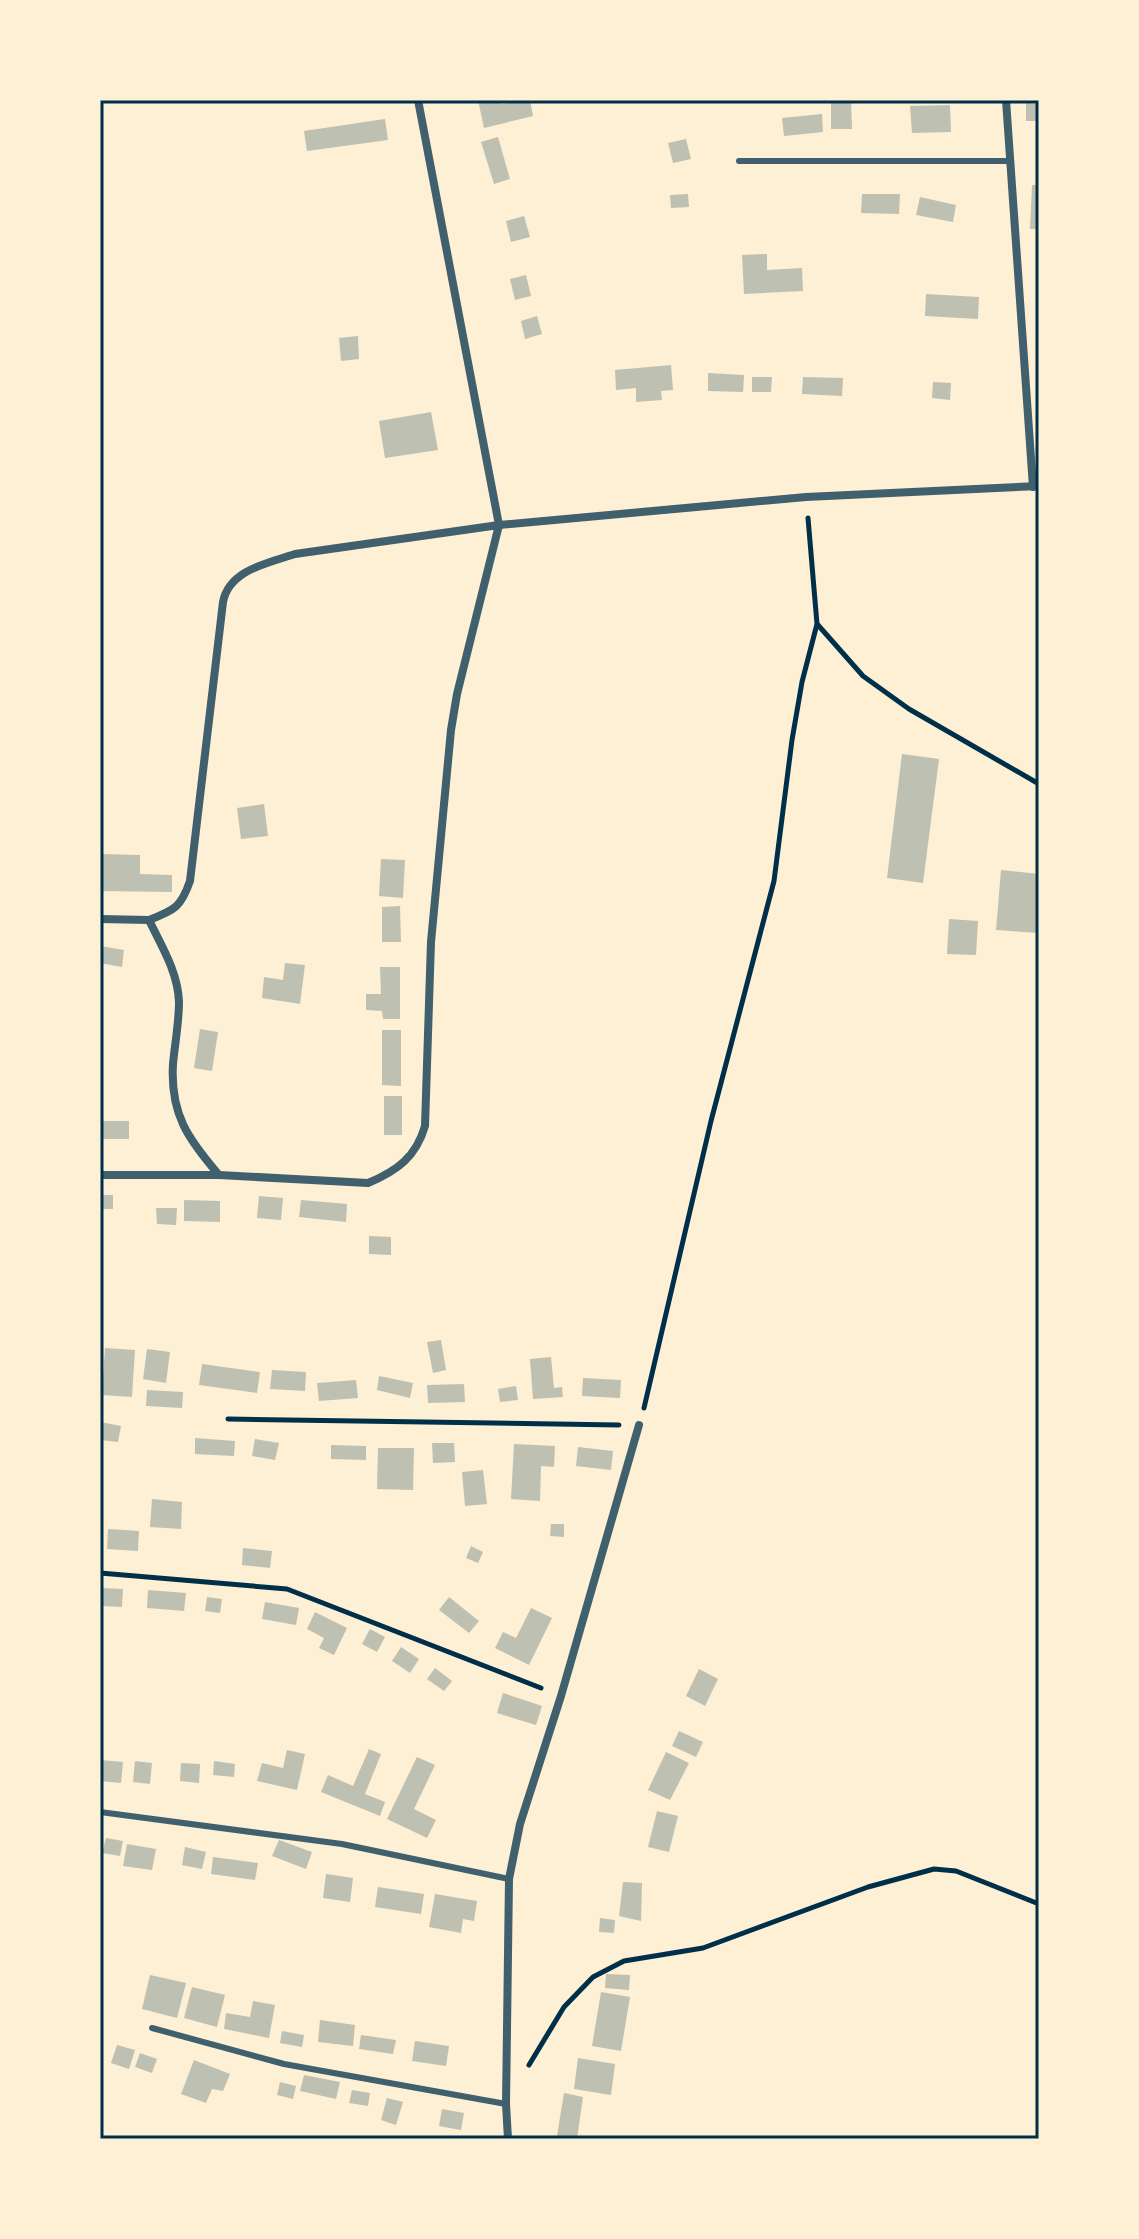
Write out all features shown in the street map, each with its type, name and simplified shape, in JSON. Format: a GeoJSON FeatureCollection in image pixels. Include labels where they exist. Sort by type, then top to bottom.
{"type":"FeatureCollection","features":[{"type":"Feature","properties":{"kind":"street"},"geometry":{"type":"LineString","coordinates":[[100,1175],[219,1175],[368,1183],[390,1174],[409,1158],[420,1143],[425,1126],[431,942],[451,730],[499,525],[418,100]]}},
{"type":"Feature","properties":{"kind":"street"},"geometry":{"type":"LineString","coordinates":[[100,919],[149,920],[172,911],[184,899],[190,881],[226,588],[232,581],[264,565],[295,554],[499,525],[806,497],[1036,487],[1006,100]]}},
{"type":"Feature","properties":{"kind":"street"},"geometry":{"type":"LineString","coordinates":[[149,920],[173,971],[177,987],[179,1001],[173,1090],[179,1118],[191,1143],[219,1175]]}},
{"type":"Feature","properties":{"kind":"street"},"geometry":{"type":"LineString","coordinates":[[508,2139],[509,1879],[520,1824],[561,1696],[639,1425]]}},
{"type":"Feature","properties":{"kind":"lane"},"geometry":{"type":"LineString","coordinates":[[739,161],[1010,161]]}},
{"type":"Feature","properties":{"kind":"lane"},"geometry":{"type":"LineString","coordinates":[[100,1812],[342,1844],[509,1879]]}},
{"type":"Feature","properties":{"kind":"lane"},"geometry":{"type":"LineString","coordinates":[[152,2028],[284,2064],[506,2104]]}},
{"type":"Feature","properties":{"kind":"path"},"geometry":{"type":"LineString","coordinates":[[228,1419],[639,1425],[711,1121],[774,881],[792,740],[802,682],[817,624],[806,497]]}},
{"type":"Feature","properties":{"kind":"path"},"geometry":{"type":"LineString","coordinates":[[817,624],[863,676],[909,709],[1039,784]]}},
{"type":"Feature","properties":{"kind":"path"},"geometry":{"type":"LineString","coordinates":[[100,1573],[287,1589],[561,1696]]}},
{"type":"Feature","properties":{"kind":"path"},"geometry":{"type":"LineString","coordinates":[[528,2067],[564,2007],[593,1977],[624,1961],[703,1948],[868,1887],[934,1869],[956,1871],[1039,1904]]}},
{"type":"Feature","properties":{"kind":"building"},"geometry":{"type":"Polygon","coordinates":[[[478,100],[500,100],[501,104],[530,100],[533,116],[484,128],[478,100]]]}},
{"type":"Feature","properties":{"kind":"building"},"geometry":{"type":"Polygon","coordinates":[[[831,100],[851,100],[852,129],[831,129],[831,100]]]}},
{"type":"Feature","properties":{"kind":"building"},"geometry":{"type":"Polygon","coordinates":[[[1026,103],[1039,104],[1039,121],[1026,121],[1026,103]]]}},
{"type":"Feature","properties":{"kind":"building"},"geometry":{"type":"Polygon","coordinates":[[[950,105],[951,132],[912,133],[910,106],[950,105]]]}},
{"type":"Feature","properties":{"kind":"building"},"geometry":{"type":"Polygon","coordinates":[[[822,114],[823,132],[784,136],[782,118],[822,114]]]}},
{"type":"Feature","properties":{"kind":"building"},"geometry":{"type":"Polygon","coordinates":[[[385,119],[388,140],[307,151],[304,131],[385,119]]]}},
{"type":"Feature","properties":{"kind":"building"},"geometry":{"type":"Polygon","coordinates":[[[498,137],[510,179],[494,184],[481,142],[498,137]]]}},
{"type":"Feature","properties":{"kind":"building"},"geometry":{"type":"Polygon","coordinates":[[[686,139],[691,159],[673,163],[668,143],[686,139]]]}},
{"type":"Feature","properties":{"kind":"building"},"geometry":{"type":"Polygon","coordinates":[[[1032,185],[1039,185],[1039,229],[1030,229],[1032,185]]]}},
{"type":"Feature","properties":{"kind":"building"},"geometry":{"type":"Polygon","coordinates":[[[688,194],[689,207],[671,208],[670,195],[688,194]]]}},
{"type":"Feature","properties":{"kind":"building"},"geometry":{"type":"Polygon","coordinates":[[[862,194],[900,194],[899,214],[861,213],[862,194]]]}},
{"type":"Feature","properties":{"kind":"building"},"geometry":{"type":"Polygon","coordinates":[[[920,197],[956,205],[953,222],[916,215],[920,197]]]}},
{"type":"Feature","properties":{"kind":"building"},"geometry":{"type":"Polygon","coordinates":[[[524,216],[530,237],[511,242],[506,221],[524,216]]]}},
{"type":"Feature","properties":{"kind":"building"},"geometry":{"type":"Polygon","coordinates":[[[767,254],[767,270],[802,268],[803,291],[744,294],[742,255],[767,254]]]}},
{"type":"Feature","properties":{"kind":"building"},"geometry":{"type":"Polygon","coordinates":[[[526,275],[531,296],[515,300],[510,279],[526,275]]]}},
{"type":"Feature","properties":{"kind":"building"},"geometry":{"type":"Polygon","coordinates":[[[926,294],[979,297],[978,319],[925,316],[926,294]]]}},
{"type":"Feature","properties":{"kind":"building"},"geometry":{"type":"Polygon","coordinates":[[[537,316],[542,334],[525,339],[521,321],[537,316]]]}},
{"type":"Feature","properties":{"kind":"building"},"geometry":{"type":"Polygon","coordinates":[[[358,336],[359,359],[341,361],[339,338],[358,336]]]}},
{"type":"Feature","properties":{"kind":"building"},"geometry":{"type":"Polygon","coordinates":[[[671,365],[673,390],[661,391],[662,400],[636,402],[636,388],[616,390],[615,370],[671,365]]]}},
{"type":"Feature","properties":{"kind":"building"},"geometry":{"type":"Polygon","coordinates":[[[708,373],[744,375],[743,392],[708,391],[708,373]]]}},
{"type":"Feature","properties":{"kind":"building"},"geometry":{"type":"Polygon","coordinates":[[[752,377],[772,377],[771,392],[752,392],[752,377]]]}},
{"type":"Feature","properties":{"kind":"building"},"geometry":{"type":"Polygon","coordinates":[[[803,377],[843,378],[842,396],[802,394],[803,377]]]}},
{"type":"Feature","properties":{"kind":"building"},"geometry":{"type":"Polygon","coordinates":[[[933,382],[951,383],[950,400],[932,398],[933,382]]]}},
{"type":"Feature","properties":{"kind":"building"},"geometry":{"type":"Polygon","coordinates":[[[431,412],[438,450],[385,458],[379,421],[431,412]]]}},
{"type":"Feature","properties":{"kind":"building"},"geometry":{"type":"Polygon","coordinates":[[[902,754],[939,759],[923,883],[887,878],[902,754]]]}},
{"type":"Feature","properties":{"kind":"building"},"geometry":{"type":"Polygon","coordinates":[[[264,804],[268,836],[241,839],[237,808],[264,804]]]}},
{"type":"Feature","properties":{"kind":"building"},"geometry":{"type":"Polygon","coordinates":[[[101,854],[140,855],[140,874],[172,875],[172,892],[100,891],[101,854]]]}},
{"type":"Feature","properties":{"kind":"building"},"geometry":{"type":"Polygon","coordinates":[[[381,859],[405,860],[403,898],[379,896],[381,859]]]}},
{"type":"Feature","properties":{"kind":"building"},"geometry":{"type":"Polygon","coordinates":[[[1001,870],[1039,874],[1039,933],[996,930],[1001,870]]]}},
{"type":"Feature","properties":{"kind":"building"},"geometry":{"type":"Polygon","coordinates":[[[400,906],[401,942],[382,942],[382,907],[400,906]]]}},
{"type":"Feature","properties":{"kind":"building"},"geometry":{"type":"Polygon","coordinates":[[[949,919],[978,921],[976,955],[947,954],[949,919]]]}},
{"type":"Feature","properties":{"kind":"building"},"geometry":{"type":"Polygon","coordinates":[[[100,946],[124,950],[122,967],[100,963],[100,946]]]}},
{"type":"Feature","properties":{"kind":"building"},"geometry":{"type":"Polygon","coordinates":[[[285,963],[305,965],[300,1004],[262,998],[264,977],[283,980],[285,963]]]}},
{"type":"Feature","properties":{"kind":"building"},"geometry":{"type":"Polygon","coordinates":[[[380,967],[400,967],[400,1019],[383,1019],[382,1011],[366,1010],[366,994],[381,994],[380,967]]]}},
{"type":"Feature","properties":{"kind":"building"},"geometry":{"type":"Polygon","coordinates":[[[200,1029],[218,1032],[212,1071],[194,1068],[200,1029]]]}},
{"type":"Feature","properties":{"kind":"building"},"geometry":{"type":"Polygon","coordinates":[[[382,1030],[401,1030],[401,1086],[382,1085],[382,1030]]]}},
{"type":"Feature","properties":{"kind":"building"},"geometry":{"type":"Polygon","coordinates":[[[384,1096],[402,1096],[402,1135],[384,1135],[384,1096]]]}},
{"type":"Feature","properties":{"kind":"building"},"geometry":{"type":"Polygon","coordinates":[[[100,1121],[129,1121],[129,1139],[100,1139],[100,1121]]]}},
{"type":"Feature","properties":{"kind":"building"},"geometry":{"type":"Polygon","coordinates":[[[100,1195],[113,1195],[113,1209],[100,1209],[100,1195]]]}},
{"type":"Feature","properties":{"kind":"building"},"geometry":{"type":"Polygon","coordinates":[[[259,1196],[283,1198],[281,1220],[257,1218],[259,1196]]]}},
{"type":"Feature","properties":{"kind":"building"},"geometry":{"type":"Polygon","coordinates":[[[184,1200],[220,1201],[220,1222],[184,1221],[184,1200]]]}},
{"type":"Feature","properties":{"kind":"building"},"geometry":{"type":"Polygon","coordinates":[[[301,1200],[347,1204],[346,1222],[299,1217],[301,1200]]]}},
{"type":"Feature","properties":{"kind":"building"},"geometry":{"type":"Polygon","coordinates":[[[156,1208],[177,1208],[176,1225],[157,1224],[156,1208]]]}},
{"type":"Feature","properties":{"kind":"building"},"geometry":{"type":"Polygon","coordinates":[[[369,1236],[391,1237],[391,1255],[369,1254],[369,1236]]]}},
{"type":"Feature","properties":{"kind":"building"},"geometry":{"type":"Polygon","coordinates":[[[441,1340],[446,1370],[433,1373],[427,1342],[441,1340]]]}},
{"type":"Feature","properties":{"kind":"building"},"geometry":{"type":"Polygon","coordinates":[[[105,1348],[135,1350],[132,1397],[102,1395],[105,1348]]]}},
{"type":"Feature","properties":{"kind":"building"},"geometry":{"type":"Polygon","coordinates":[[[147,1349],[170,1352],[166,1383],[143,1379],[147,1349]]]}},
{"type":"Feature","properties":{"kind":"building"},"geometry":{"type":"Polygon","coordinates":[[[551,1357],[554,1388],[562,1387],[563,1397],[533,1399],[530,1359],[551,1357]]]}},
{"type":"Feature","properties":{"kind":"building"},"geometry":{"type":"Polygon","coordinates":[[[202,1364],[260,1372],[257,1393],[199,1385],[202,1364]]]}},
{"type":"Feature","properties":{"kind":"building"},"geometry":{"type":"Polygon","coordinates":[[[272,1370],[306,1372],[305,1391],[270,1389],[272,1370]]]}},
{"type":"Feature","properties":{"kind":"building"},"geometry":{"type":"Polygon","coordinates":[[[379,1376],[413,1383],[410,1398],[377,1390],[379,1376]]]}},
{"type":"Feature","properties":{"kind":"building"},"geometry":{"type":"Polygon","coordinates":[[[583,1378],[621,1380],[620,1398],[582,1396],[583,1378]]]}},
{"type":"Feature","properties":{"kind":"building"},"geometry":{"type":"Polygon","coordinates":[[[356,1380],[358,1398],[319,1401],[317,1383],[356,1380]]]}},
{"type":"Feature","properties":{"kind":"building"},"geometry":{"type":"Polygon","coordinates":[[[464,1384],[465,1402],[428,1403],[427,1385],[464,1384]]]}},
{"type":"Feature","properties":{"kind":"building"},"geometry":{"type":"Polygon","coordinates":[[[516,1386],[518,1400],[500,1402],[498,1389],[516,1386]]]}},
{"type":"Feature","properties":{"kind":"building"},"geometry":{"type":"Polygon","coordinates":[[[147,1390],[183,1392],[182,1408],[146,1406],[147,1390]]]}},
{"type":"Feature","properties":{"kind":"building"},"geometry":{"type":"Polygon","coordinates":[[[100,1422],[121,1426],[118,1442],[100,1440],[100,1422]]]}},
{"type":"Feature","properties":{"kind":"building"},"geometry":{"type":"Polygon","coordinates":[[[195,1438],[235,1441],[234,1456],[195,1454],[195,1438]]]}},
{"type":"Feature","properties":{"kind":"building"},"geometry":{"type":"Polygon","coordinates":[[[255,1439],[279,1443],[275,1460],[252,1456],[255,1439]]]}},
{"type":"Feature","properties":{"kind":"building"},"geometry":{"type":"Polygon","coordinates":[[[432,1443],[454,1443],[455,1462],[433,1463],[432,1443]]]}},
{"type":"Feature","properties":{"kind":"building"},"geometry":{"type":"Polygon","coordinates":[[[514,1444],[555,1446],[554,1467],[541,1466],[540,1501],[511,1499],[514,1444]]]}},
{"type":"Feature","properties":{"kind":"building"},"geometry":{"type":"Polygon","coordinates":[[[331,1445],[366,1446],[366,1460],[331,1459],[331,1445]]]}},
{"type":"Feature","properties":{"kind":"building"},"geometry":{"type":"Polygon","coordinates":[[[578,1447],[613,1451],[611,1470],[576,1466],[578,1447]]]}},
{"type":"Feature","properties":{"kind":"building"},"geometry":{"type":"Polygon","coordinates":[[[378,1448],[414,1448],[413,1490],[377,1489],[378,1448]]]}},
{"type":"Feature","properties":{"kind":"building"},"geometry":{"type":"Polygon","coordinates":[[[483,1470],[487,1504],[465,1506],[462,1472],[483,1470]]]}},
{"type":"Feature","properties":{"kind":"building"},"geometry":{"type":"Polygon","coordinates":[[[152,1499],[182,1502],[181,1529],[150,1527],[152,1499]]]}},
{"type":"Feature","properties":{"kind":"building"},"geometry":{"type":"Polygon","coordinates":[[[551,1524],[564,1524],[564,1537],[550,1536],[551,1524]]]}},
{"type":"Feature","properties":{"kind":"building"},"geometry":{"type":"Polygon","coordinates":[[[108,1529],[139,1531],[138,1551],[107,1549],[108,1529]]]}},
{"type":"Feature","properties":{"kind":"building"},"geometry":{"type":"Polygon","coordinates":[[[471,1546],[483,1552],[478,1563],[466,1558],[471,1546]]]}},
{"type":"Feature","properties":{"kind":"building"},"geometry":{"type":"Polygon","coordinates":[[[243,1548],[272,1551],[270,1568],[242,1565],[243,1548]]]}},
{"type":"Feature","properties":{"kind":"building"},"geometry":{"type":"Polygon","coordinates":[[[101,1588],[123,1589],[122,1607],[100,1606],[101,1588]]]}},
{"type":"Feature","properties":{"kind":"building"},"geometry":{"type":"Polygon","coordinates":[[[148,1590],[186,1593],[184,1611],[147,1608],[148,1590]]]}},
{"type":"Feature","properties":{"kind":"building"},"geometry":{"type":"Polygon","coordinates":[[[207,1597],[222,1599],[220,1613],[205,1611],[207,1597]]]}},
{"type":"Feature","properties":{"kind":"building"},"geometry":{"type":"Polygon","coordinates":[[[449,1597],[479,1621],[469,1633],[439,1610],[449,1597]]]}},
{"type":"Feature","properties":{"kind":"building"},"geometry":{"type":"Polygon","coordinates":[[[265,1602],[299,1608],[296,1625],[262,1619],[265,1602]]]}},
{"type":"Feature","properties":{"kind":"building"},"geometry":{"type":"Polygon","coordinates":[[[531,1608],[552,1618],[529,1665],[495,1648],[503,1632],[516,1638],[531,1608]]]}},
{"type":"Feature","properties":{"kind":"building"},"geometry":{"type":"Polygon","coordinates":[[[315,1612],[347,1628],[334,1655],[319,1648],[324,1638],[307,1629],[315,1612]]]}},
{"type":"Feature","properties":{"kind":"building"},"geometry":{"type":"Polygon","coordinates":[[[370,1629],[385,1637],[377,1652],[362,1644],[370,1629]]]}},
{"type":"Feature","properties":{"kind":"building"},"geometry":{"type":"Polygon","coordinates":[[[401,1647],[419,1659],[410,1673],[392,1661],[401,1647]]]}},
{"type":"Feature","properties":{"kind":"building"},"geometry":{"type":"Polygon","coordinates":[[[435,1668],[452,1681],[444,1691],[427,1679],[435,1668]]]}},
{"type":"Feature","properties":{"kind":"building"},"geometry":{"type":"Polygon","coordinates":[[[699,1669],[718,1679],[705,1706],[686,1696],[699,1669]]]}},
{"type":"Feature","properties":{"kind":"building"},"geometry":{"type":"Polygon","coordinates":[[[503,1693],[542,1706],[536,1725],[497,1713],[503,1693]]]}},
{"type":"Feature","properties":{"kind":"building"},"geometry":{"type":"Polygon","coordinates":[[[679,1731],[703,1742],[696,1757],[672,1746],[679,1731]]]}},
{"type":"Feature","properties":{"kind":"building"},"geometry":{"type":"Polygon","coordinates":[[[369,1749],[381,1754],[365,1794],[385,1802],[380,1816],[321,1792],[328,1775],[353,1786],[369,1749]]]}},
{"type":"Feature","properties":{"kind":"building"},"geometry":{"type":"Polygon","coordinates":[[[287,1750],[305,1754],[297,1790],[257,1781],[262,1763],[283,1768],[287,1750]]]}},
{"type":"Feature","properties":{"kind":"building"},"geometry":{"type":"Polygon","coordinates":[[[666,1752],[689,1763],[670,1800],[648,1790],[666,1752]]]}},
{"type":"Feature","properties":{"kind":"building"},"geometry":{"type":"Polygon","coordinates":[[[417,1757],[435,1765],[414,1809],[436,1820],[427,1838],[387,1819],[417,1757]]]}},
{"type":"Feature","properties":{"kind":"building"},"geometry":{"type":"Polygon","coordinates":[[[100,1760],[123,1762],[121,1783],[100,1781],[100,1760]]]}},
{"type":"Feature","properties":{"kind":"building"},"geometry":{"type":"Polygon","coordinates":[[[135,1761],[152,1763],[150,1784],[133,1782],[135,1761]]]}},
{"type":"Feature","properties":{"kind":"building"},"geometry":{"type":"Polygon","coordinates":[[[214,1761],[235,1764],[234,1777],[213,1775],[214,1761]]]}},
{"type":"Feature","properties":{"kind":"building"},"geometry":{"type":"Polygon","coordinates":[[[181,1763],[200,1764],[199,1783],[180,1781],[181,1763]]]}},
{"type":"Feature","properties":{"kind":"building"},"geometry":{"type":"Polygon","coordinates":[[[657,1811],[678,1816],[669,1852],[648,1847],[657,1811]]]}},
{"type":"Feature","properties":{"kind":"building"},"geometry":{"type":"Polygon","coordinates":[[[106,1838],[123,1841],[120,1856],[102,1853],[106,1838]]]}},
{"type":"Feature","properties":{"kind":"building"},"geometry":{"type":"Polygon","coordinates":[[[279,1840],[312,1852],[306,1869],[272,1856],[279,1840]]]}},
{"type":"Feature","properties":{"kind":"building"},"geometry":{"type":"Polygon","coordinates":[[[127,1844],[156,1849],[152,1870],[123,1866],[127,1844]]]}},
{"type":"Feature","properties":{"kind":"building"},"geometry":{"type":"Polygon","coordinates":[[[185,1847],[206,1852],[202,1869],[182,1865],[185,1847]]]}},
{"type":"Feature","properties":{"kind":"building"},"geometry":{"type":"Polygon","coordinates":[[[213,1857],[258,1863],[255,1880],[211,1874],[213,1857]]]}},
{"type":"Feature","properties":{"kind":"building"},"geometry":{"type":"Polygon","coordinates":[[[326,1874],[353,1878],[350,1902],[323,1898],[326,1874]]]}},
{"type":"Feature","properties":{"kind":"building"},"geometry":{"type":"Polygon","coordinates":[[[623,1882],[642,1883],[641,1921],[619,1916],[623,1882]]]}},
{"type":"Feature","properties":{"kind":"building"},"geometry":{"type":"Polygon","coordinates":[[[378,1887],[424,1894],[421,1914],[375,1907],[378,1887]]]}},
{"type":"Feature","properties":{"kind":"building"},"geometry":{"type":"Polygon","coordinates":[[[435,1894],[477,1901],[474,1921],[463,1919],[461,1933],[429,1927],[435,1894]]]}},
{"type":"Feature","properties":{"kind":"building"},"geometry":{"type":"Polygon","coordinates":[[[600,1918],[615,1920],[614,1933],[599,1932],[600,1918]]]}},
{"type":"Feature","properties":{"kind":"building"},"geometry":{"type":"Polygon","coordinates":[[[606,1974],[630,1975],[629,1990],[605,1988],[606,1974]]]}},
{"type":"Feature","properties":{"kind":"building"},"geometry":{"type":"Polygon","coordinates":[[[150,1975],[186,1983],[177,2018],[142,2009],[150,1975]]]}},
{"type":"Feature","properties":{"kind":"building"},"geometry":{"type":"Polygon","coordinates":[[[192,1987],[225,1995],[217,2027],[184,2018],[192,1987]]]}},
{"type":"Feature","properties":{"kind":"building"},"geometry":{"type":"Polygon","coordinates":[[[601,1992],[630,1997],[621,2051],[592,2046],[601,1992]]]}},
{"type":"Feature","properties":{"kind":"building"},"geometry":{"type":"Polygon","coordinates":[[[253,2001],[275,2005],[269,2038],[224,2029],[226,2013],[250,2017],[253,2001]]]}},
{"type":"Feature","properties":{"kind":"building"},"geometry":{"type":"Polygon","coordinates":[[[320,2020],[355,2025],[353,2046],[318,2042],[320,2020]]]}},
{"type":"Feature","properties":{"kind":"building"},"geometry":{"type":"Polygon","coordinates":[[[282,2031],[304,2035],[302,2047],[280,2043],[282,2031]]]}},
{"type":"Feature","properties":{"kind":"building"},"geometry":{"type":"Polygon","coordinates":[[[361,2035],[396,2040],[393,2054],[359,2049],[361,2035]]]}},
{"type":"Feature","properties":{"kind":"building"},"geometry":{"type":"Polygon","coordinates":[[[415,2041],[449,2046],[446,2066],[412,2061],[415,2041]]]}},
{"type":"Feature","properties":{"kind":"building"},"geometry":{"type":"Polygon","coordinates":[[[117,2045],[135,2050],[129,2069],[111,2063],[117,2045]]]}},
{"type":"Feature","properties":{"kind":"building"},"geometry":{"type":"Polygon","coordinates":[[[140,2053],[157,2059],[152,2073],[135,2067],[140,2053]]]}},
{"type":"Feature","properties":{"kind":"building"},"geometry":{"type":"Polygon","coordinates":[[[578,2058],[615,2064],[611,2095],[574,2089],[578,2058]]]}},
{"type":"Feature","properties":{"kind":"building"},"geometry":{"type":"Polygon","coordinates":[[[194,2060],[230,2074],[223,2091],[212,2089],[206,2103],[181,2094],[194,2060]]]}},
{"type":"Feature","properties":{"kind":"building"},"geometry":{"type":"Polygon","coordinates":[[[304,2075],[340,2082],[336,2099],[300,2091],[304,2075]]]}},
{"type":"Feature","properties":{"kind":"building"},"geometry":{"type":"Polygon","coordinates":[[[280,2082],[296,2086],[293,2099],[277,2095],[280,2082]]]}},
{"type":"Feature","properties":{"kind":"building"},"geometry":{"type":"Polygon","coordinates":[[[352,2090],[370,2093],[368,2106],[349,2103],[352,2090]]]}},
{"type":"Feature","properties":{"kind":"building"},"geometry":{"type":"Polygon","coordinates":[[[564,2093],[583,2097],[577,2139],[557,2136],[564,2093]]]}},
{"type":"Feature","properties":{"kind":"building"},"geometry":{"type":"Polygon","coordinates":[[[387,2098],[403,2102],[396,2125],[381,2120],[387,2098]]]}},
{"type":"Feature","properties":{"kind":"building"},"geometry":{"type":"Polygon","coordinates":[[[442,2109],[464,2113],[461,2130],[439,2126],[442,2109]]]}}]}
